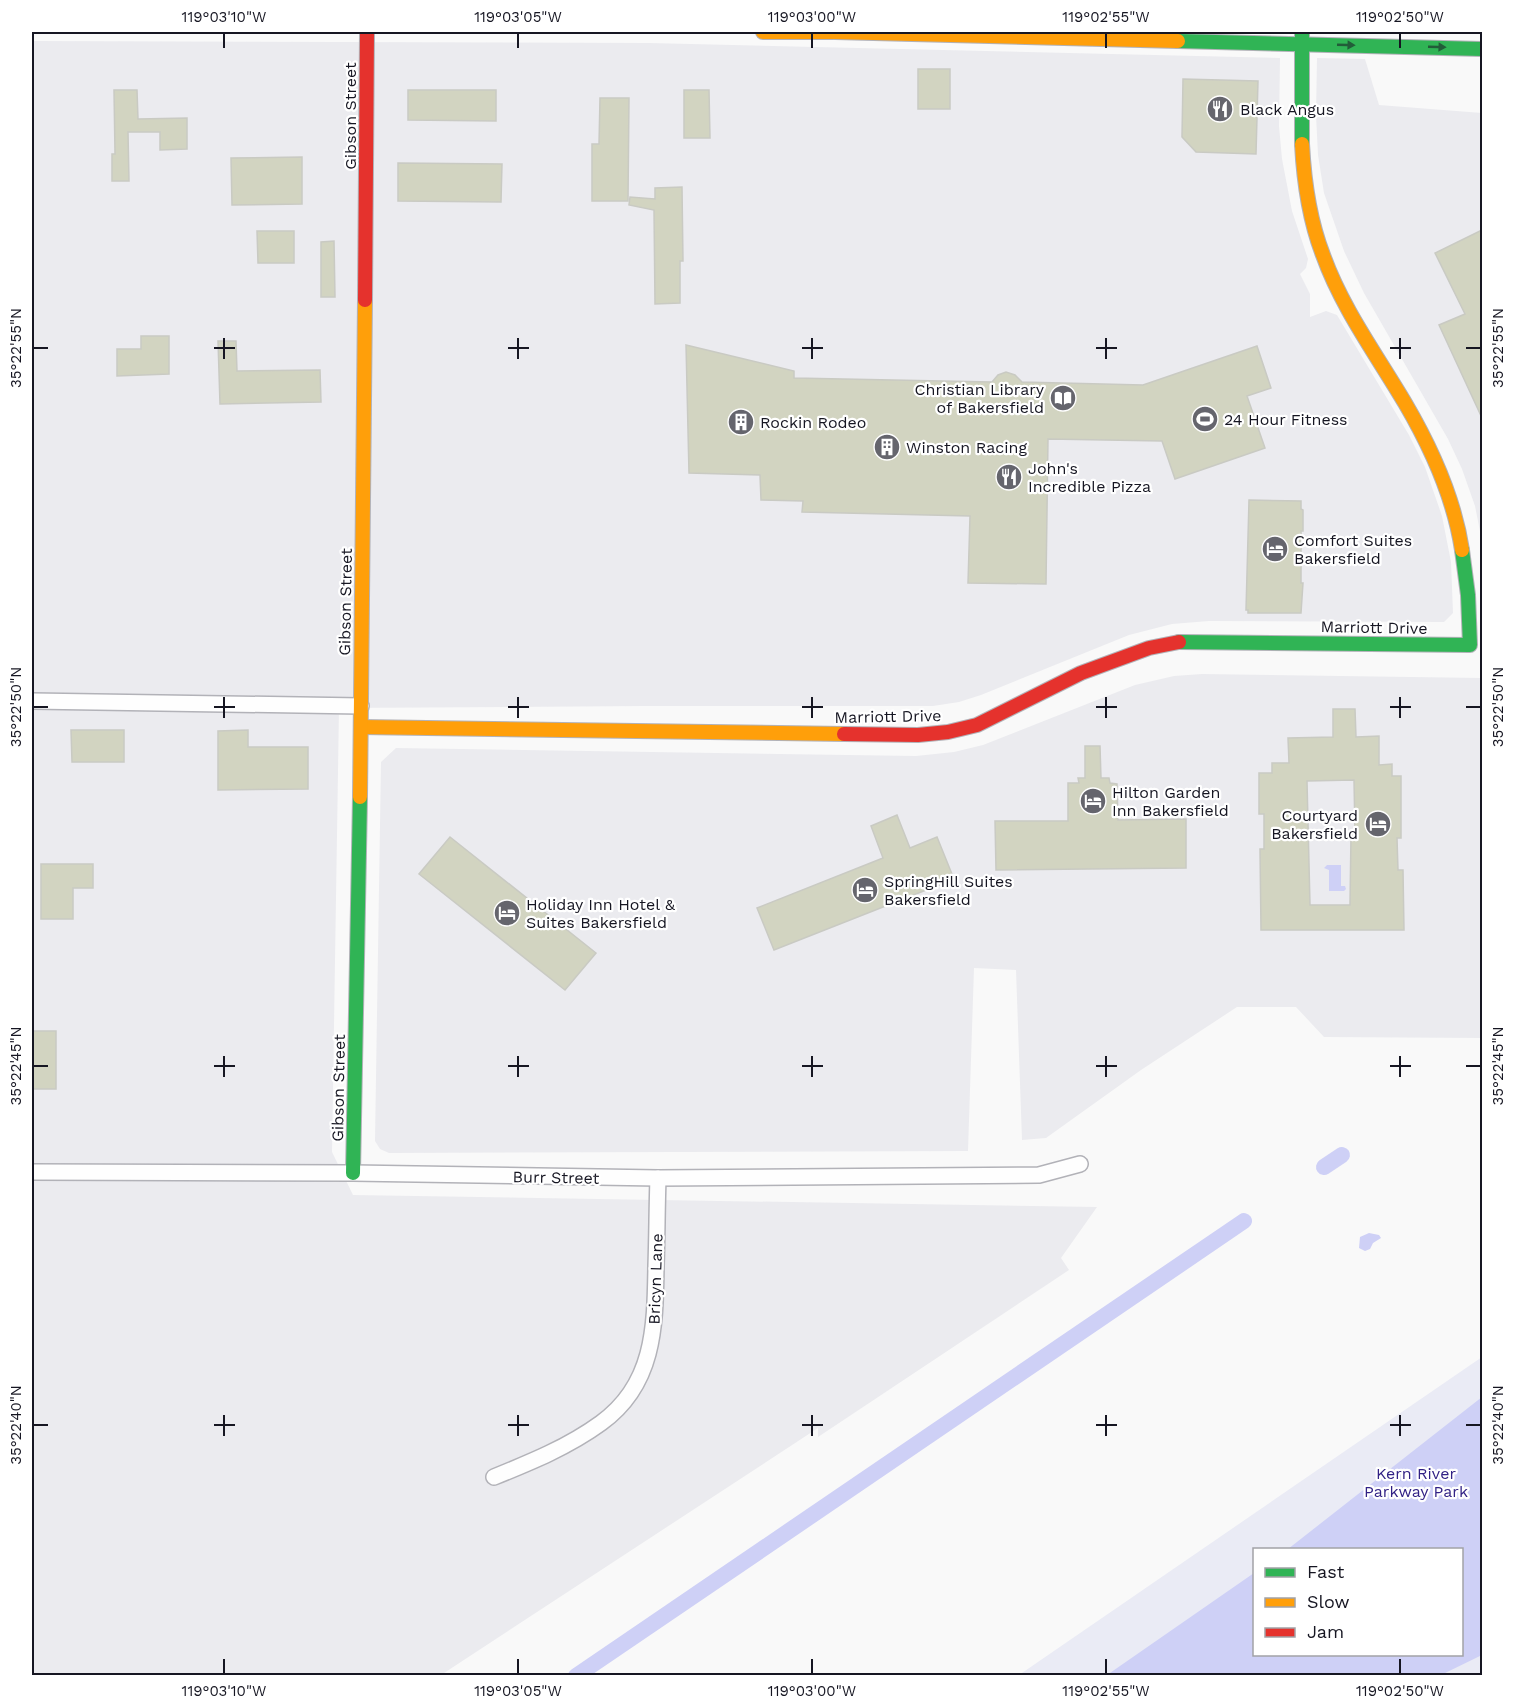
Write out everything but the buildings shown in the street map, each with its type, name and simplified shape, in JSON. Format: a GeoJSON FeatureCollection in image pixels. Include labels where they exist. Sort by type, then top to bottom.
{"type":"FeatureCollection","features":[{"type":"Feature","properties":{"kind":"street","name":"Gibson Street"},"geometry":{"type":"LineString","coordinates":[[353,1173],[361,727],[367,32]]}},
{"type":"Feature","properties":{"kind":"street"},"geometry":{"type":"LineString","coordinates":[[763,32],[1302,37],[1482,49]]}},
{"type":"Feature","properties":{"kind":"street","name":"Marriott Drive"},"geometry":{"type":"LineString","coordinates":[[361,727],[918,735],[948,732],[977,725],[1081,673],[1149,648],[1173,642],[1470,645],[1464,555],[1457,519],[1445,484],[1430,450],[1338,289],[1323,255],[1312,220],[1300,143],[1302,37]]}},
{"type":"Feature","properties":{"kind":"street"},"geometry":{"type":"LineString","coordinates":[[32,701],[361,706]]}},
{"type":"Feature","properties":{"kind":"street","name":"Burr Street"},"geometry":{"type":"LineString","coordinates":[[32,1172],[353,1173],[658,1178],[1039,1176],[1080,1164]]}},
{"type":"Feature","properties":{"kind":"street","name":"Bricyn Lane"},"geometry":{"type":"LineString","coordinates":[[494,1477],[552,1453],[602,1423],[618,1407],[642,1372],[651,1348],[655,1323],[658,1178]]}},
{"type":"Feature","properties":{"kind":"shaded area"},"geometry":{"type":"Polygon","coordinates":[[[32,41],[649,43],[1280,58],[1279,126],[1282,159],[1292,211],[1308,259],[1306,268],[1300,274],[1310,294],[1310,317],[1326,311],[1337,315],[1409,435],[1425,467],[1442,516],[1451,562],[1453,613],[1444,622],[1209,621],[1172,624],[1129,635],[981,695],[959,702],[933,706],[339,708],[332,1152],[353,1195],[1097,1207],[1061,1258],[1069,1270],[818,1437],[818,1428],[441,1675],[32,1676],[32,41]]]}},
{"type":"Feature","properties":{"kind":"shaded area"},"geometry":{"type":"Polygon","coordinates":[[[1317,58],[1365,59],[1379,105],[1482,113],[1482,541],[1475,506],[1462,469],[1448,439],[1364,293],[1344,251],[1324,193],[1318,155],[1317,58]]]}},
{"type":"Feature","properties":{"kind":"shaded area"},"geometry":{"type":"Polygon","coordinates":[[[1202,674],[1482,678],[1482,1038],[1324,1037],[1296,1007],[1237,1007],[1141,1070],[1046,1138],[1022,1140],[1016,970],[974,968],[968,1151],[389,1153],[380,1149],[375,1141],[381,762],[396,748],[916,756],[954,752],[983,745],[1135,685],[1174,676],[1202,674]]]}},
{"type":"Feature","properties":{"kind":"green space","name":"Kern River Parkway Park"},"geometry":{"type":"Polygon","coordinates":[[[1482,1357],[1482,1675],[1019,1675],[1482,1357]]]}},
{"type":"Feature","properties":{"kind":"water"},"geometry":{"type":"Polygon","coordinates":[[[1327,865],[1341,865],[1341,886],[1345,886],[1344,891],[1329,891],[1329,870],[1324,868],[1327,865]]]}},
{"type":"Feature","properties":{"kind":"water"},"geometry":{"type":"Polygon","coordinates":[[[1369,1233],[1379,1235],[1381,1238],[1365,1251],[1359,1248],[1360,1237],[1369,1233]]]}},
{"type":"Feature","properties":{"kind":"water"},"geometry":{"type":"Polygon","coordinates":[[[1482,1397],[1482,1655],[1441,1675],[1107,1675],[1253,1574],[1253,1656],[1463,1656],[1463,1548],[1289,1548],[1482,1397]]]}},
{"type":"Feature","properties":{"kind":"waterway"},"geometry":{"type":"LineString","coordinates":[[1324,1167],[1342,1155]]}},
{"type":"Feature","properties":{"kind":"waterway"},"geometry":{"type":"LineString","coordinates":[[576,1676],[1244,1221]]}},
{"type":"Feature","properties":{"kind":"traffic: fast"},"geometry":{"type":"LineString","coordinates":[[1302,32],[1302,144]]}},
{"type":"Feature","properties":{"kind":"traffic: fast"},"geometry":{"type":"LineString","coordinates":[[1178,41],[1482,49]]}},
{"type":"Feature","properties":{"kind":"traffic: fast"},"geometry":{"type":"LineString","coordinates":[[1179,642],[1470,645],[1468,595],[1462,550]]}},
{"type":"Feature","properties":{"kind":"traffic: fast"},"geometry":{"type":"LineString","coordinates":[[353,1173],[360,797]]}},
{"type":"Feature","properties":{"kind":"traffic: slow"},"geometry":{"type":"LineString","coordinates":[[763,32],[833,32]]}},
{"type":"Feature","properties":{"kind":"traffic: slow"},"geometry":{"type":"LineString","coordinates":[[835,32],[1178,41]]}},
{"type":"Feature","properties":{"kind":"traffic: slow"},"geometry":{"type":"LineString","coordinates":[[1302,144],[1308,200],[1323,255],[1340,294],[1405,403],[1433,456],[1454,511],[1462,550]]}},
{"type":"Feature","properties":{"kind":"traffic: slow"},"geometry":{"type":"LineString","coordinates":[[360,797],[365,300]]}},
{"type":"Feature","properties":{"kind":"traffic: slow"},"geometry":{"type":"LineString","coordinates":[[361,727],[844,734]]}},
{"type":"Feature","properties":{"kind":"traffic: jam"},"geometry":{"type":"LineString","coordinates":[[365,300],[367,32]]}},
{"type":"Feature","properties":{"kind":"traffic: jam"},"geometry":{"type":"LineString","coordinates":[[844,734],[918,735],[948,732],[977,725],[1081,673],[1149,648],[1179,642]]}},
{"type":"Feature","properties":{"kind":"place","name":"Black Angus"},"geometry":{"type":"Point","coordinates":[1220,109]}},
{"type":"Feature","properties":{"kind":"place","name":"Christian Library of Bakersfield"},"geometry":{"type":"Point","coordinates":[1063,398]}},
{"type":"Feature","properties":{"kind":"place","name":"24 Hour Fitness"},"geometry":{"type":"Point","coordinates":[1205,419]}},
{"type":"Feature","properties":{"kind":"place","name":"Rockin Rodeo"},"geometry":{"type":"Point","coordinates":[741,422]}},
{"type":"Feature","properties":{"kind":"place","name":"Winston Racing"},"geometry":{"type":"Point","coordinates":[887,447]}},
{"type":"Feature","properties":{"kind":"place","name":"John's Incredible Pizza"},"geometry":{"type":"Point","coordinates":[1009,477]}},
{"type":"Feature","properties":{"kind":"place","name":"Comfort Suites Bakersfield"},"geometry":{"type":"Point","coordinates":[1275,549]}},
{"type":"Feature","properties":{"kind":"place","name":"Hilton Garden Inn Bakersfield"},"geometry":{"type":"Point","coordinates":[1093,801]}},
{"type":"Feature","properties":{"kind":"place","name":"Courtyard Bakersfield"},"geometry":{"type":"Point","coordinates":[1378,824]}},
{"type":"Feature","properties":{"kind":"place","name":"SpringHill Suites Bakersfield"},"geometry":{"type":"Point","coordinates":[865,890]}},
{"type":"Feature","properties":{"kind":"place","name":"Holiday Inn Hotel & Suites Bakersfield"},"geometry":{"type":"Point","coordinates":[507,913]}}]}
